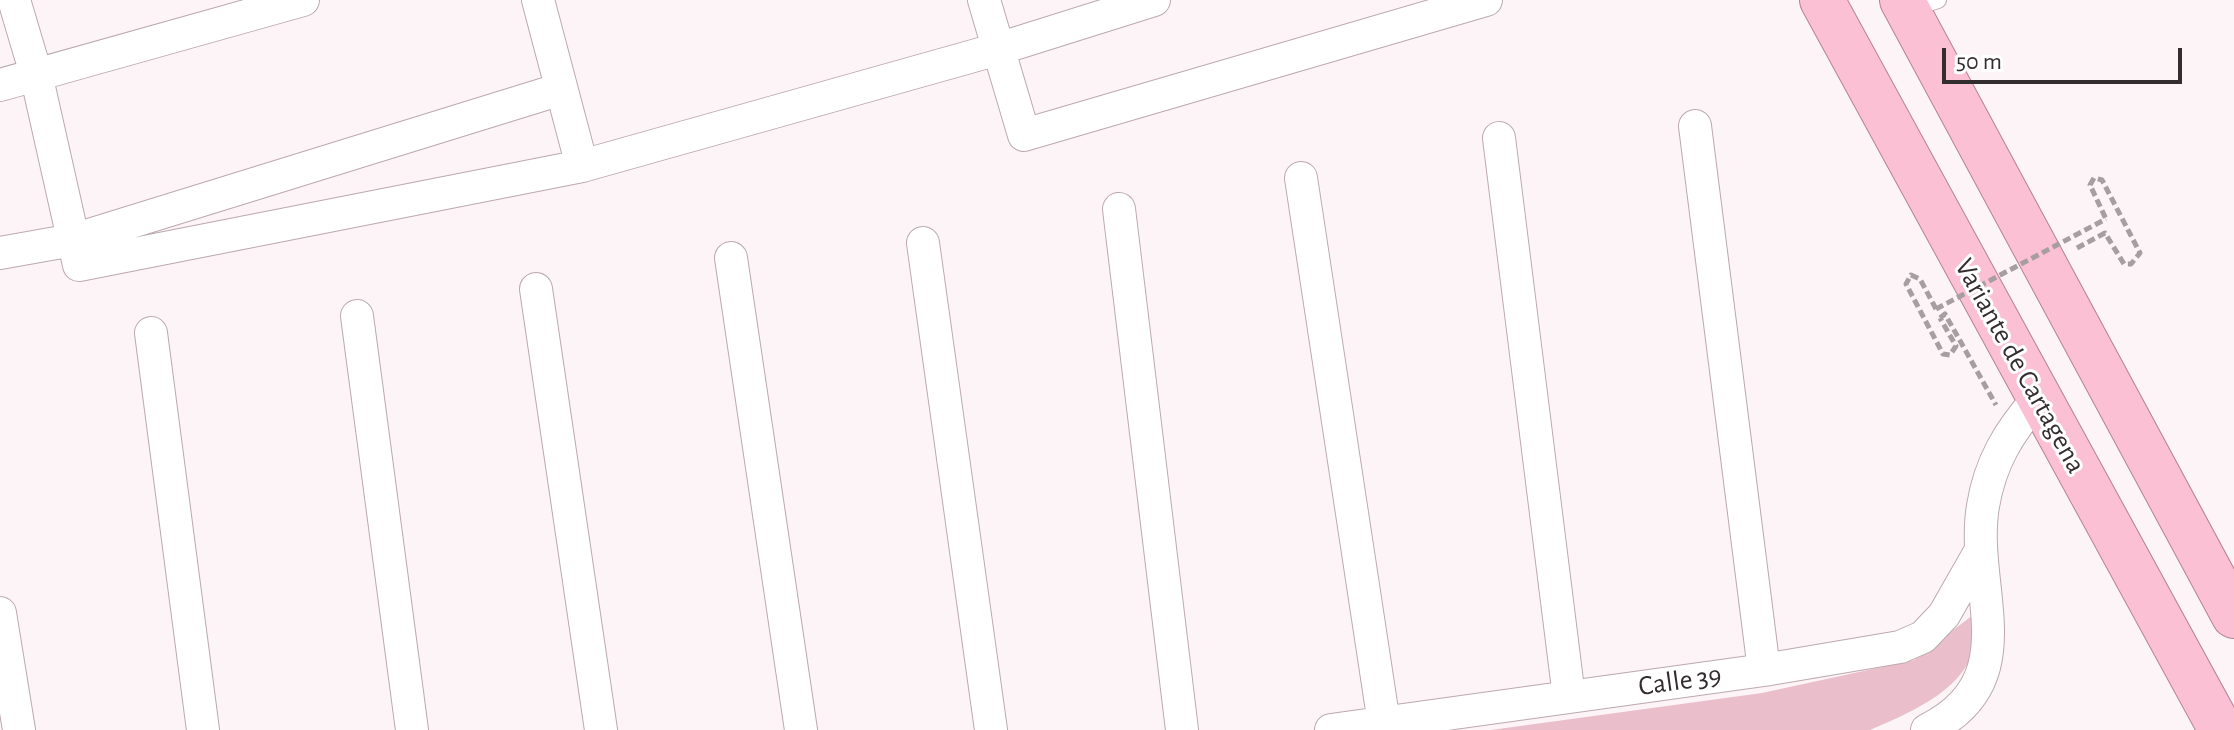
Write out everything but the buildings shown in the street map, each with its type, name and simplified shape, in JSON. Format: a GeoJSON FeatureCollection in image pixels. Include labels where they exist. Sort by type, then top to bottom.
{"type":"FeatureCollection","features":[{"type":"Feature","properties":{"kind":"highway","name":"Variante de Cartagena"},"geometry":{"type":"LineString","coordinates":[[1822,0],[2024,415],[2221,730]]}},
{"type":"Feature","properties":{"kind":"highway"},"geometry":{"type":"LineString","coordinates":[[1916,3],[2234,616]]}},
{"type":"Feature","properties":{"kind":"street"},"geometry":{"type":"LineString","coordinates":[[14,0],[36,74],[79,265],[582,166],[998,49],[1154,0]]}},
{"type":"Feature","properties":{"kind":"street"},"geometry":{"type":"LineString","coordinates":[[0,85],[303,0]]}},
{"type":"Feature","properties":{"kind":"street"},"geometry":{"type":"LineString","coordinates":[[984,0],[1024,135],[1486,0]]}},
{"type":"Feature","properties":{"kind":"street"},"geometry":{"type":"LineString","coordinates":[[547,2],[561,89],[582,166]]}},
{"type":"Feature","properties":{"kind":"street"},"geometry":{"type":"LineString","coordinates":[[0,253],[73,240],[561,89]]}},
{"type":"Feature","properties":{"kind":"street"},"geometry":{"type":"LineString","coordinates":[[1695,126],[1764,670]]}},
{"type":"Feature","properties":{"kind":"street"},"geometry":{"type":"LineString","coordinates":[[1499,138],[1569,697]]}},
{"type":"Feature","properties":{"kind":"street"},"geometry":{"type":"LineString","coordinates":[[1301,178],[1384,726]]}},
{"type":"Feature","properties":{"kind":"street"},"geometry":{"type":"LineString","coordinates":[[1119,209],[1182,730]]}},
{"type":"Feature","properties":{"kind":"street"},"geometry":{"type":"LineString","coordinates":[[923,243],[991,730]]}},
{"type":"Feature","properties":{"kind":"street"},"geometry":{"type":"LineString","coordinates":[[731,258],[801,730]]}},
{"type":"Feature","properties":{"kind":"street"},"geometry":{"type":"LineString","coordinates":[[536,289],[601,730]]}},
{"type":"Feature","properties":{"kind":"street"},"geometry":{"type":"LineString","coordinates":[[357,316],[412,730]]}},
{"type":"Feature","properties":{"kind":"street"},"geometry":{"type":"LineString","coordinates":[[151,333],[203,730]]}},
{"type":"Feature","properties":{"kind":"street","name":"Calle 39"},"geometry":{"type":"LineString","coordinates":[[1927,730],[1964,705],[1982,676],[1988,599],[1981,550],[1982,506],[1994,464],[2024,415]]}},
{"type":"Feature","properties":{"kind":"street","name":"Calle 39"},"geometry":{"type":"LineString","coordinates":[[1331,730],[1384,726],[1900,647],[1923,637],[1944,615],[1981,550]]}},
{"type":"Feature","properties":{"kind":"street"},"geometry":{"type":"LineString","coordinates":[[0,613],[19,730]]}},
{"type":"Feature","properties":{"kind":"path"},"geometry":{"type":"LineString","coordinates":[[2024,415],[1945,314],[1940,318],[1956,346],[1950,355],[1943,354],[1906,284],[1911,275],[1920,279],[1936,309],[2106,219],[2090,185],[2094,178],[2102,180],[2140,253],[2131,264],[2124,264],[2105,233],[2071,252]]}},
{"type":"Feature","properties":{"kind":"shaded area"},"geometry":{"type":"Polygon","coordinates":[[[1973,615],[1975,638],[1971,657],[1960,674],[1928,702],[1870,730],[1491,730],[1762,693],[1914,660],[1973,615]]]}}]}
